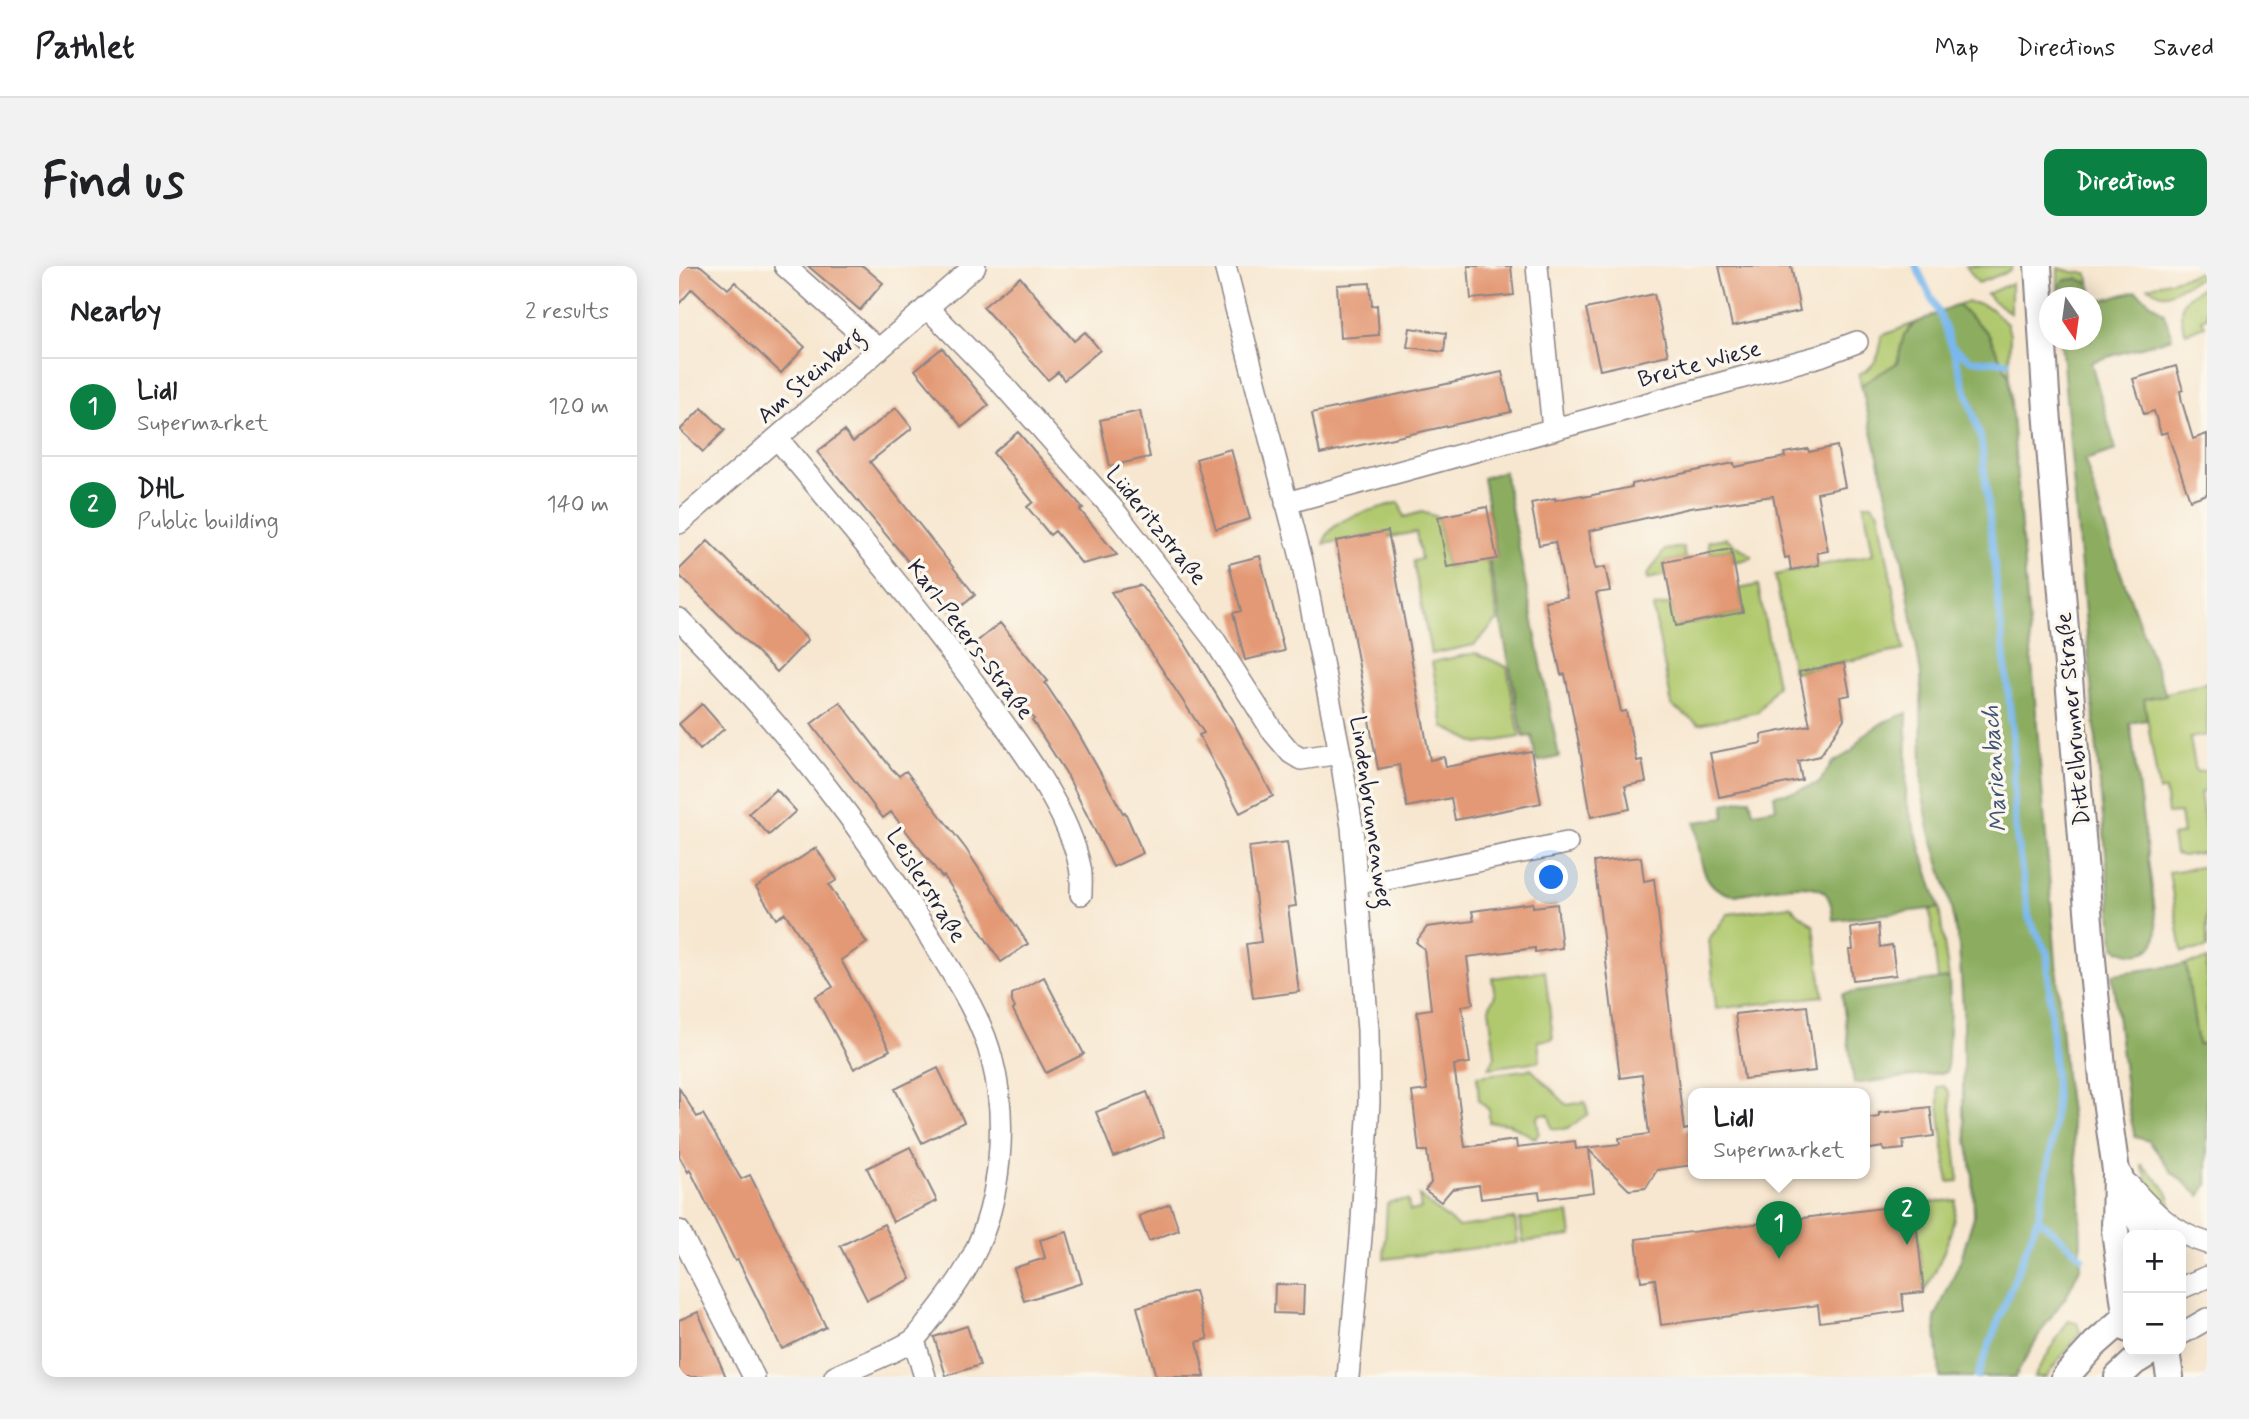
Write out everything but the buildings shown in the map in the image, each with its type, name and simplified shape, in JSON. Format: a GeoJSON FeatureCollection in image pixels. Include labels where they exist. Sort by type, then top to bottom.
{"type":"FeatureCollection","features":[{"type":"Feature","properties":{"kind":"street"},"geometry":{"type":"LineString","coordinates":[[785,266],[879,350]]}},
{"type":"Feature","properties":{"kind":"street","name":"Am Steinberg"},"geometry":{"type":"LineString","coordinates":[[679,523],[975,266]]}},
{"type":"Feature","properties":{"kind":"street","name":"Lindenbrunnenweg"},"geometry":{"type":"LineString","coordinates":[[1225,266],[1301,561],[1340,752],[1352,827],[1368,1030],[1369,1102],[1360,1249],[1348,1377]]}},
{"type":"Feature","properties":{"kind":"street"},"geometry":{"type":"LineString","coordinates":[[1537,266],[1553,430]]}},
{"type":"Feature","properties":{"kind":"street","name":"Dittelbrunner Straße"},"geometry":{"type":"LineString","coordinates":[[2038,266],[2049,438],[2091,957],[2103,1079],[2116,1171],[2115,1230],[2123,1293]]}},
{"type":"Feature","properties":{"kind":"street","name":"Lüderitzstraße"},"geometry":{"type":"LineString","coordinates":[[927,307],[1003,385],[1113,509],[1213,638],[1290,753],[1301,759],[1340,752]]}},
{"type":"Feature","properties":{"kind":"street","name":"Breite Wiese"},"geometry":{"type":"LineString","coordinates":[[1286,503],[1819,356],[1857,342]]}},
{"type":"Feature","properties":{"kind":"street","name":"Karl-Peters-Straße"},"geometry":{"type":"LineString","coordinates":[[777,438],[914,602],[1009,731],[1040,778],[1063,821],[1080,868],[1081,894]]}},
{"type":"Feature","properties":{"kind":"street","name":"Leislerstraße"},"geometry":{"type":"LineString","coordinates":[[679,619],[777,723],[861,829],[909,901],[971,1008],[992,1057],[999,1089],[1000,1137],[993,1200],[984,1234],[961,1281],[914,1340]]}},
{"type":"Feature","properties":{"kind":"street"},"geometry":{"type":"LineString","coordinates":[[1357,881],[1377,881],[1567,843]]}},
{"type":"Feature","properties":{"kind":"street"},"geometry":{"type":"LineString","coordinates":[[2116,1171],[2164,1221],[2183,1234],[2207,1243]]}},
{"type":"Feature","properties":{"kind":"street","name":"Dittelbrunner Straße"},"geometry":{"type":"LineString","coordinates":[[2116,1171],[2143,1230]]}},
{"type":"Feature","properties":{"kind":"street"},"geometry":{"type":"LineString","coordinates":[[679,1231],[754,1377]]}},
{"type":"Feature","properties":{"kind":"street"},"geometry":{"type":"LineString","coordinates":[[2186,1286],[2207,1277]]}},
{"type":"Feature","properties":{"kind":"street"},"geometry":{"type":"LineString","coordinates":[[2186,1331],[2207,1319]]}},
{"type":"Feature","properties":{"kind":"street"},"geometry":{"type":"LineString","coordinates":[[2065,1377],[2078,1360],[2123,1323]]}},
{"type":"Feature","properties":{"kind":"street"},"geometry":{"type":"LineString","coordinates":[[835,1377],[914,1340],[925,1377]]}},
{"type":"Feature","properties":{"kind":"street"},"geometry":{"type":"LineString","coordinates":[[2167,1356],[2170,1377]]}},
{"type":"Feature","properties":{"kind":"green space"},"geometry":{"type":"Polygon","coordinates":[[[1966,266],[2012,266],[2010,271],[1978,283],[1966,266]]]}},
{"type":"Feature","properties":{"kind":"green space"},"geometry":{"type":"Polygon","coordinates":[[[2058,268],[2087,273],[2090,284],[2078,279],[2065,280],[2058,287],[2058,268]]]}},
{"type":"Feature","properties":{"kind":"green space"},"geometry":{"type":"Polygon","coordinates":[[[2207,270],[2207,276],[2167,294],[2148,287],[2207,270]]]}},
{"type":"Feature","properties":{"kind":"green space"},"geometry":{"type":"Polygon","coordinates":[[[2078,279],[2090,284],[2091,287],[2059,287],[2064,280],[2078,279]]]}},
{"type":"Feature","properties":{"kind":"green space"},"geometry":{"type":"Polygon","coordinates":[[[2011,283],[2011,313],[1987,294],[2011,283]]]}},
{"type":"Feature","properties":{"kind":"green space"},"geometry":{"type":"Polygon","coordinates":[[[2207,286],[2207,317],[2202,319],[2205,326],[2186,333],[2181,316],[2183,304],[2186,298],[2207,286]]]}},
{"type":"Feature","properties":{"kind":"green space"},"geometry":{"type":"Polygon","coordinates":[[[2136,291],[2164,313],[2172,338],[2091,362],[2116,450],[2085,460],[2109,541],[2166,695],[2144,699],[2147,720],[2130,723],[2156,936],[2151,948],[2141,953],[2119,951],[2114,945],[2062,350],[2102,350],[2102,300],[2136,291]]]}},
{"type":"Feature","properties":{"kind":"green space"},"geometry":{"type":"Polygon","coordinates":[[[1966,302],[1990,308],[2007,324],[2010,334],[2009,377],[1988,333],[1957,305],[1966,302]]]}},
{"type":"Feature","properties":{"kind":"green space"},"geometry":{"type":"Polygon","coordinates":[[[1957,305],[1988,333],[2009,377],[2065,1074],[2080,1189],[2081,1266],[2067,1295],[2046,1324],[2015,1377],[1940,1377],[1935,1318],[1960,1262],[1974,1216],[1973,1177],[1963,1114],[1963,1009],[1959,946],[1922,791],[1921,675],[1903,562],[1861,385],[1897,363],[1904,335],[1915,323],[1957,305]]]}},
{"type":"Feature","properties":{"kind":"green space"},"geometry":{"type":"Polygon","coordinates":[[[1915,323],[1904,335],[1897,363],[1861,385],[1859,374],[1870,368],[1876,359],[1881,336],[1915,323]]]}},
{"type":"Feature","properties":{"kind":"green space"},"geometry":{"type":"Polygon","coordinates":[[[1504,471],[1559,757],[1536,762],[1532,736],[1523,737],[1489,559],[1497,558],[1483,478],[1504,471]]]}},
{"type":"Feature","properties":{"kind":"green space"},"geometry":{"type":"Polygon","coordinates":[[[1399,502],[1404,517],[1422,512],[1438,517],[1447,567],[1487,560],[1498,620],[1474,645],[1431,654],[1413,561],[1421,559],[1416,532],[1390,537],[1387,532],[1324,544],[1327,534],[1343,521],[1354,515],[1399,502]]]}},
{"type":"Feature","properties":{"kind":"green space"},"geometry":{"type":"Polygon","coordinates":[[[1864,504],[1872,504],[1879,512],[1904,650],[1793,672],[1775,575],[1873,554],[1864,504]]]}},
{"type":"Feature","properties":{"kind":"green space"},"geometry":{"type":"Polygon","coordinates":[[[1726,538],[1752,558],[1734,562],[1731,549],[1710,553],[1708,541],[1726,538]]]}},
{"type":"Feature","properties":{"kind":"green space"},"geometry":{"type":"Polygon","coordinates":[[[1683,547],[1685,558],[1664,562],[1667,575],[1647,579],[1647,575],[1665,550],[1683,547]]]}},
{"type":"Feature","properties":{"kind":"green space"},"geometry":{"type":"Polygon","coordinates":[[[1758,585],[1777,685],[1758,712],[1699,724],[1672,706],[1653,607],[1672,604],[1677,626],[1743,612],[1739,589],[1758,585]]]}},
{"type":"Feature","properties":{"kind":"green space"},"geometry":{"type":"Polygon","coordinates":[[[1476,653],[1507,667],[1520,737],[1478,744],[1444,727],[1432,662],[1476,653]]]}},
{"type":"Feature","properties":{"kind":"green space"},"geometry":{"type":"Polygon","coordinates":[[[2207,682],[2207,735],[2190,738],[2196,772],[2207,771],[2206,791],[2200,793],[2207,852],[2183,856],[2175,854],[2172,836],[2183,834],[2180,813],[2168,814],[2165,791],[2159,791],[2144,699],[2207,682]]]}},
{"type":"Feature","properties":{"kind":"green space"},"geometry":{"type":"Polygon","coordinates":[[[1907,713],[1906,800],[1939,908],[1833,920],[1829,900],[1819,889],[1783,887],[1736,895],[1714,887],[1703,869],[1695,822],[1724,818],[1724,804],[1750,799],[1753,812],[1776,808],[1774,795],[1819,783],[1832,763],[1852,751],[1864,735],[1884,722],[1907,713]]]}},
{"type":"Feature","properties":{"kind":"green space"},"geometry":{"type":"Polygon","coordinates":[[[2207,866],[2207,948],[2182,952],[2169,872],[2207,866]]]}},
{"type":"Feature","properties":{"kind":"green space"},"geometry":{"type":"Polygon","coordinates":[[[1790,906],[1814,926],[1823,996],[1716,1009],[1709,939],[1728,914],[1790,906]]]}},
{"type":"Feature","properties":{"kind":"green space"},"geometry":{"type":"Polygon","coordinates":[[[1939,908],[1949,978],[1938,979],[1930,910],[1939,908]]]}},
{"type":"Feature","properties":{"kind":"green space"},"geometry":{"type":"Polygon","coordinates":[[[2207,960],[2207,1044],[2198,1046],[2186,964],[2207,960]]]}},
{"type":"Feature","properties":{"kind":"green space"},"geometry":{"type":"Polygon","coordinates":[[[2186,964],[2198,1045],[2207,1044],[2207,1185],[2200,1196],[2172,1172],[2149,1141],[2135,1137],[2128,1105],[2112,974],[2186,964]]]}},
{"type":"Feature","properties":{"kind":"green space"},"geometry":{"type":"Polygon","coordinates":[[[1545,971],[1553,1039],[1538,1041],[1540,1061],[1489,1068],[1495,1057],[1489,1008],[1495,995],[1492,978],[1545,971]]]}},
{"type":"Feature","properties":{"kind":"green space"},"geometry":{"type":"Polygon","coordinates":[[[1949,978],[1947,1072],[1854,1084],[1842,994],[1949,978]]]}},
{"type":"Feature","properties":{"kind":"green space"},"geometry":{"type":"Polygon","coordinates":[[[1531,1069],[1567,1105],[1585,1102],[1588,1114],[1571,1127],[1563,1129],[1552,1128],[1549,1115],[1540,1114],[1537,1119],[1539,1133],[1535,1138],[1509,1124],[1489,1122],[1489,1110],[1479,1100],[1477,1076],[1531,1069]]]}},
{"type":"Feature","properties":{"kind":"green space"},"geometry":{"type":"Polygon","coordinates":[[[1944,1086],[1949,1092],[1959,1181],[1948,1182],[1937,1087],[1944,1086]]]}},
{"type":"Feature","properties":{"kind":"green space"},"geometry":{"type":"Polygon","coordinates":[[[2141,1164],[2166,1192],[2171,1205],[2170,1212],[2153,1193],[2141,1164]]]}},
{"type":"Feature","properties":{"kind":"green space"},"geometry":{"type":"Polygon","coordinates":[[[1419,1196],[1458,1227],[1515,1219],[1518,1243],[1384,1259],[1387,1205],[1390,1202],[1408,1200],[1410,1211],[1421,1209],[1419,1196]]]}},
{"type":"Feature","properties":{"kind":"green space"},"geometry":{"type":"Polygon","coordinates":[[[1956,1200],[1946,1248],[1924,1292],[1914,1204],[1956,1200]]]}},
{"type":"Feature","properties":{"kind":"green space"},"geometry":{"type":"Polygon","coordinates":[[[1569,1213],[1572,1236],[1523,1242],[1520,1219],[1569,1213]]]}},
{"type":"Feature","properties":{"kind":"green space"},"geometry":{"type":"Polygon","coordinates":[[[2068,1321],[2077,1323],[2080,1332],[2046,1377],[2034,1377],[2068,1321]]]}},
{"type":"Feature","properties":{"kind":"waterway","name":"Marienbach"},"geometry":{"type":"LineString","coordinates":[[1916,266],[1942,320],[1981,439],[2013,737],[2015,827],[2029,918],[2047,953],[2056,1096],[2051,1150],[2038,1218],[2082,1257]]}},
{"type":"Feature","properties":{"kind":"waterway"},"geometry":{"type":"LineString","coordinates":[[1953,347],[1971,360],[2007,362]]}},
{"type":"Feature","properties":{"kind":"waterway"},"geometry":{"type":"LineString","coordinates":[[1977,1377],[2038,1218]]}},
{"type":"Feature","properties":{"kind":"place","name":"DHL"},"geometry":{"type":"Point","coordinates":[1907,1245]}},
{"type":"Feature","properties":{"kind":"place","name":"Lidl"},"geometry":{"type":"Point","coordinates":[1779,1259]}}]}
